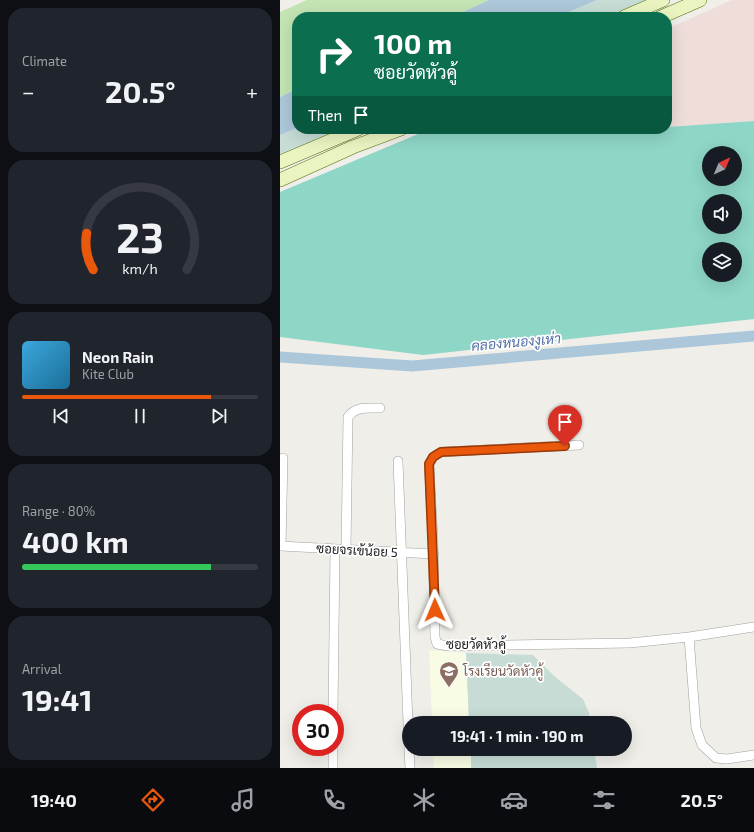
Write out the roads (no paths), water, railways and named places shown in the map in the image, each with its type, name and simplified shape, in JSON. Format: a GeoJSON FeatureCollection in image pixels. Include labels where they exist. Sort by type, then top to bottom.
{"type":"FeatureCollection","features":[{"type":"Feature","properties":{"kind":"main road"},"geometry":{"type":"LineString","coordinates":[[635,12],[663,0]]}},
{"type":"Feature","properties":{"kind":"main road"},"geometry":{"type":"LineString","coordinates":[[672,12],[700,0]]}},
{"type":"Feature","properties":{"kind":"main road"},"geometry":{"type":"LineString","coordinates":[[280,162],[346,134]]}},
{"type":"Feature","properties":{"kind":"main road"},"geometry":{"type":"LineString","coordinates":[[280,180],[345,150],[388,134]]}},
{"type":"Feature","properties":{"kind":"street"},"geometry":{"type":"LineString","coordinates":[[346,549],[348,417],[352,412],[358,409],[380,408]]}},
{"type":"Feature","properties":{"kind":"street","name":"ซอยวัดหัวคู้"},"geometry":{"type":"LineString","coordinates":[[579,445],[441,452],[437,454],[429,464],[434,554],[435,637],[438,644],[448,646],[630,643],[689,637],[754,627]]}},
{"type":"Feature","properties":{"kind":"street"},"geometry":{"type":"LineString","coordinates":[[281,546],[282,458]]}},
{"type":"Feature","properties":{"kind":"street"},"geometry":{"type":"LineString","coordinates":[[398,461],[408,716]]}},
{"type":"Feature","properties":{"kind":"street","name":"ซอยจรเข้น้อย 5"},"geometry":{"type":"LineString","coordinates":[[281,546],[434,554]]}},
{"type":"Feature","properties":{"kind":"street"},"geometry":{"type":"LineString","coordinates":[[333,704],[335,548]]}},
{"type":"Feature","properties":{"kind":"street"},"geometry":{"type":"LineString","coordinates":[[689,637],[696,728],[702,745],[716,758],[727,759],[754,755]]}},
{"type":"Feature","properties":{"kind":"street"},"geometry":{"type":"LineString","coordinates":[[332,768],[333,756]]}},
{"type":"Feature","properties":{"kind":"street"},"geometry":{"type":"LineString","coordinates":[[409,756],[410,768]]}},
{"type":"Feature","properties":{"kind":"waterway","name":"คลองหนองงูเห่า"},"geometry":{"type":"LineString","coordinates":[[280,357],[412,366],[754,336]]}},
{"type":"Feature","properties":{"kind":"place","name":"โรงเรียนวัดหัวคู้"},"geometry":{"type":"Point","coordinates":[449,688]}}]}
